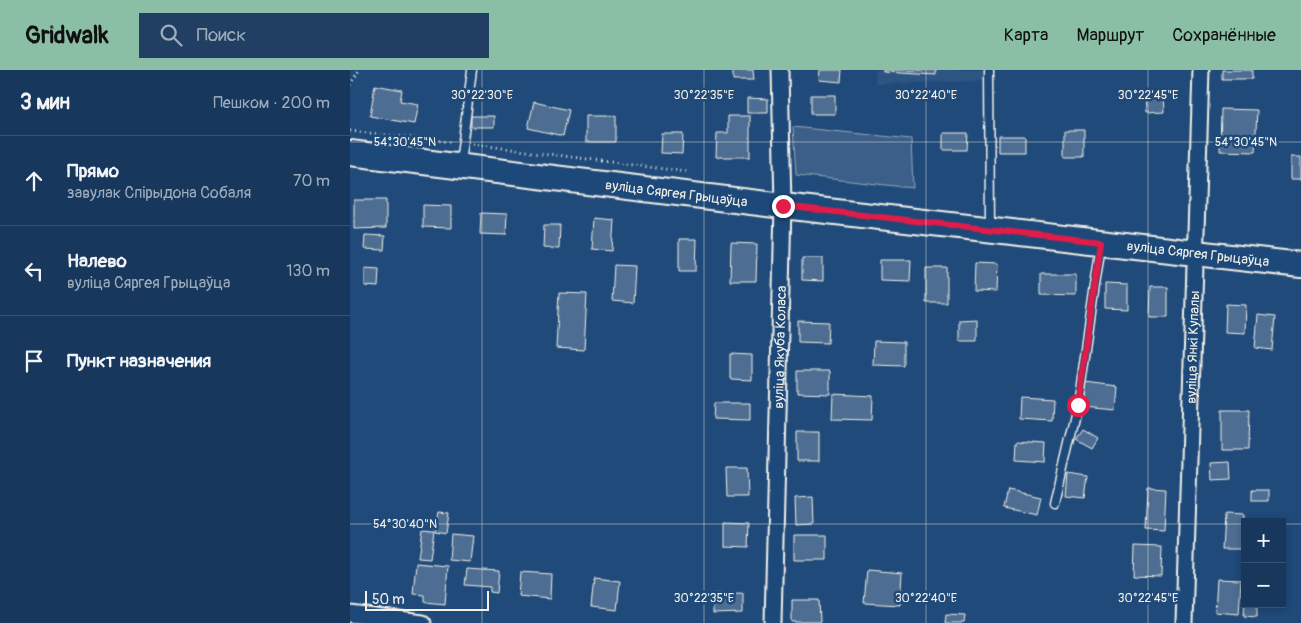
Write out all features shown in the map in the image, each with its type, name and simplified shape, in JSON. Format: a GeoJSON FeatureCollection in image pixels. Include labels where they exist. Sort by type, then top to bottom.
{"type":"FeatureCollection","features":[{"type":"Feature","properties":{"kind":"main road","name":"вуліца Сяргея Грыцаўца"},"geometry":{"type":"LineString","coordinates":[[350,153],[783,206],[1301,265]]}},
{"type":"Feature","properties":{"kind":"street","name":"вуліца Якуба Коласа"},"geometry":{"type":"LineString","coordinates":[[773,623],[783,206],[780,70]]}},
{"type":"Feature","properties":{"kind":"street","name":"вуліца Янкі Купалы"},"geometry":{"type":"LineString","coordinates":[[1184,623],[1200,70]]}},
{"type":"Feature","properties":{"kind":"street"},"geometry":{"type":"LineString","coordinates":[[350,614],[388,621],[424,623]]}},
{"type":"Feature","properties":{"kind":"lane"},"geometry":{"type":"LineString","coordinates":[[459,167],[472,70]]}},
{"type":"Feature","properties":{"kind":"lane"},"geometry":{"type":"LineString","coordinates":[[989,70],[990,229]]}},
{"type":"Feature","properties":{"kind":"lane"},"geometry":{"type":"LineString","coordinates":[[1055,503],[1078,405],[1101,242]]}},
{"type":"Feature","properties":{"kind":"path"},"geometry":{"type":"LineString","coordinates":[[350,86],[359,70]]}},
{"type":"Feature","properties":{"kind":"path"},"geometry":{"type":"LineString","coordinates":[[350,131],[463,143],[695,174]]}},
{"type":"Feature","properties":{"kind":"shaded area"},"geometry":{"type":"Polygon","coordinates":[[[876,70],[983,70],[983,81],[875,84],[876,70]]]}},
{"type":"Feature","properties":{"kind":"shaded area"},"geometry":{"type":"Polygon","coordinates":[[[793,127],[911,139],[913,188],[796,175],[793,127]]]}},
{"type":"Feature","properties":{"kind":"building"},"geometry":{"type":"Polygon","coordinates":[[[733,70],[753,70],[754,80],[733,80],[733,70]]]}},
{"type":"Feature","properties":{"kind":"building"},"geometry":{"type":"Polygon","coordinates":[[[820,70],[842,70],[841,82],[819,80],[820,70]]]}},
{"type":"Feature","properties":{"kind":"building"},"geometry":{"type":"Polygon","coordinates":[[[883,70],[936,70],[936,75],[883,72],[883,70]]]}},
{"type":"Feature","properties":{"kind":"building"},"geometry":{"type":"Polygon","coordinates":[[[1222,70],[1252,70],[1252,79],[1222,79],[1222,70]]]}},
{"type":"Feature","properties":{"kind":"building"},"geometry":{"type":"Polygon","coordinates":[[[375,85],[402,90],[400,101],[418,104],[414,124],[370,116],[375,85]]]}},
{"type":"Feature","properties":{"kind":"building"},"geometry":{"type":"Polygon","coordinates":[[[1144,94],[1163,94],[1164,112],[1145,113],[1144,94]]]}},
{"type":"Feature","properties":{"kind":"building"},"geometry":{"type":"Polygon","coordinates":[[[811,95],[835,95],[835,114],[811,114],[811,95]]]}},
{"type":"Feature","properties":{"kind":"building"},"geometry":{"type":"Polygon","coordinates":[[[747,98],[768,99],[768,113],[747,113],[747,98]]]}},
{"type":"Feature","properties":{"kind":"building"},"geometry":{"type":"Polygon","coordinates":[[[534,102],[569,110],[563,136],[528,128],[534,102]]]}},
{"type":"Feature","properties":{"kind":"building"},"geometry":{"type":"Polygon","coordinates":[[[1221,109],[1257,110],[1255,152],[1220,151],[1221,109]]]}},
{"type":"Feature","properties":{"kind":"building"},"geometry":{"type":"Polygon","coordinates":[[[471,116],[494,116],[494,127],[471,127],[471,116]]]}},
{"type":"Feature","properties":{"kind":"building"},"geometry":{"type":"Polygon","coordinates":[[[586,116],[616,116],[616,142],[586,142],[586,116]]]}},
{"type":"Feature","properties":{"kind":"building"},"geometry":{"type":"Polygon","coordinates":[[[728,116],[750,116],[750,157],[716,157],[717,133],[728,133],[728,116]]]}},
{"type":"Feature","properties":{"kind":"building"},"geometry":{"type":"Polygon","coordinates":[[[1065,130],[1084,130],[1084,157],[1065,157],[1065,130]]]}},
{"type":"Feature","properties":{"kind":"building"},"geometry":{"type":"Polygon","coordinates":[[[943,133],[968,133],[967,150],[943,150],[943,133]]]}},
{"type":"Feature","properties":{"kind":"building"},"geometry":{"type":"Polygon","coordinates":[[[662,134],[683,134],[682,154],[661,153],[662,134]]]}},
{"type":"Feature","properties":{"kind":"building"},"geometry":{"type":"Polygon","coordinates":[[[998,136],[1025,136],[1025,152],[998,152],[998,136]]]}},
{"type":"Feature","properties":{"kind":"building"},"geometry":{"type":"Polygon","coordinates":[[[1291,157],[1301,157],[1301,179],[1291,179],[1291,157]]]}},
{"type":"Feature","properties":{"kind":"building"},"geometry":{"type":"Polygon","coordinates":[[[354,200],[386,200],[386,228],[354,229],[354,200]]]}},
{"type":"Feature","properties":{"kind":"building"},"geometry":{"type":"Polygon","coordinates":[[[423,205],[451,206],[451,228],[423,227],[423,205]]]}},
{"type":"Feature","properties":{"kind":"building"},"geometry":{"type":"Polygon","coordinates":[[[481,213],[507,214],[506,235],[480,234],[481,213]]]}},
{"type":"Feature","properties":{"kind":"building"},"geometry":{"type":"Polygon","coordinates":[[[594,218],[614,220],[612,251],[592,249],[594,218]]]}},
{"type":"Feature","properties":{"kind":"building"},"geometry":{"type":"Polygon","coordinates":[[[544,225],[560,225],[559,249],[543,248],[544,225]]]}},
{"type":"Feature","properties":{"kind":"building"},"geometry":{"type":"Polygon","coordinates":[[[365,235],[385,236],[384,250],[364,249],[365,235]]]}},
{"type":"Feature","properties":{"kind":"building"},"geometry":{"type":"Polygon","coordinates":[[[679,239],[697,239],[696,271],[679,271],[679,239]]]}},
{"type":"Feature","properties":{"kind":"building"},"geometry":{"type":"Polygon","coordinates":[[[731,243],[757,244],[756,281],[730,281],[731,243]]]}},
{"type":"Feature","properties":{"kind":"building"},"geometry":{"type":"Polygon","coordinates":[[[802,258],[823,258],[823,281],[802,280],[802,258]]]}},
{"type":"Feature","properties":{"kind":"building"},"geometry":{"type":"Polygon","coordinates":[[[880,260],[911,260],[910,281],[880,280],[880,260]]]}},
{"type":"Feature","properties":{"kind":"building"},"geometry":{"type":"Polygon","coordinates":[[[975,263],[997,264],[996,292],[974,291],[975,263]]]}},
{"type":"Feature","properties":{"kind":"building"},"geometry":{"type":"Polygon","coordinates":[[[614,265],[635,266],[633,303],[612,301],[614,265]]]}},
{"type":"Feature","properties":{"kind":"building"},"geometry":{"type":"Polygon","coordinates":[[[365,268],[379,269],[378,287],[365,286],[365,268]]]}},
{"type":"Feature","properties":{"kind":"building"},"geometry":{"type":"Polygon","coordinates":[[[926,268],[947,268],[947,303],[926,303],[926,268]]]}},
{"type":"Feature","properties":{"kind":"building"},"geometry":{"type":"Polygon","coordinates":[[[1041,274],[1076,274],[1076,296],[1041,295],[1041,274]]]}},
{"type":"Feature","properties":{"kind":"building"},"geometry":{"type":"Polygon","coordinates":[[[1105,284],[1127,285],[1127,310],[1105,309],[1105,284]]]}},
{"type":"Feature","properties":{"kind":"building"},"geometry":{"type":"Polygon","coordinates":[[[1150,287],[1168,287],[1168,317],[1149,317],[1150,287]]]}},
{"type":"Feature","properties":{"kind":"building"},"geometry":{"type":"Polygon","coordinates":[[[559,293],[587,294],[584,350],[556,348],[559,293]]]}},
{"type":"Feature","properties":{"kind":"building"},"geometry":{"type":"Polygon","coordinates":[[[1226,304],[1246,305],[1245,333],[1225,332],[1226,304]]]}},
{"type":"Feature","properties":{"kind":"building"},"geometry":{"type":"Polygon","coordinates":[[[1258,315],[1275,317],[1272,350],[1255,348],[1258,315]]]}},
{"type":"Feature","properties":{"kind":"building"},"geometry":{"type":"Polygon","coordinates":[[[977,319],[977,341],[959,341],[959,320],[977,319]]]}},
{"type":"Feature","properties":{"kind":"building"},"geometry":{"type":"Polygon","coordinates":[[[798,321],[829,322],[828,343],[798,342],[798,321]]]}},
{"type":"Feature","properties":{"kind":"building"},"geometry":{"type":"Polygon","coordinates":[[[874,341],[904,342],[904,366],[873,365],[874,341]]]}},
{"type":"Feature","properties":{"kind":"building"},"geometry":{"type":"Polygon","coordinates":[[[730,354],[752,355],[752,380],[730,379],[730,354]]]}},
{"type":"Feature","properties":{"kind":"building"},"geometry":{"type":"Polygon","coordinates":[[[797,371],[830,371],[830,394],[797,393],[797,371]]]}},
{"type":"Feature","properties":{"kind":"building"},"geometry":{"type":"Polygon","coordinates":[[[1085,383],[1117,387],[1115,410],[1083,407],[1085,383]]]}},
{"type":"Feature","properties":{"kind":"building"},"geometry":{"type":"Polygon","coordinates":[[[833,394],[873,396],[872,420],[832,419],[833,394]]]}},
{"type":"Feature","properties":{"kind":"building"},"geometry":{"type":"Polygon","coordinates":[[[1020,397],[1053,399],[1052,421],[1019,419],[1020,397]]]}},
{"type":"Feature","properties":{"kind":"building"},"geometry":{"type":"Polygon","coordinates":[[[714,403],[750,403],[750,420],[713,419],[714,403]]]}},
{"type":"Feature","properties":{"kind":"building"},"geometry":{"type":"Polygon","coordinates":[[[1222,410],[1249,410],[1248,450],[1222,450],[1222,410]]]}},
{"type":"Feature","properties":{"kind":"building"},"geometry":{"type":"Polygon","coordinates":[[[1083,429],[1098,438],[1092,448],[1076,439],[1083,429]]]}},
{"type":"Feature","properties":{"kind":"building"},"geometry":{"type":"Polygon","coordinates":[[[797,432],[819,432],[819,461],[797,461],[797,432]]]}},
{"type":"Feature","properties":{"kind":"building"},"geometry":{"type":"Polygon","coordinates":[[[1017,441],[1046,443],[1045,462],[1016,460],[1017,441]]]}},
{"type":"Feature","properties":{"kind":"building"},"geometry":{"type":"Polygon","coordinates":[[[1230,462],[1231,479],[1212,480],[1211,463],[1230,462]]]}},
{"type":"Feature","properties":{"kind":"building"},"geometry":{"type":"Polygon","coordinates":[[[726,468],[747,468],[748,497],[727,497],[726,468]]]}},
{"type":"Feature","properties":{"kind":"building"},"geometry":{"type":"Polygon","coordinates":[[[1068,474],[1088,477],[1085,498],[1066,496],[1068,474]]]}},
{"type":"Feature","properties":{"kind":"building"},"geometry":{"type":"Polygon","coordinates":[[[1148,488],[1166,489],[1164,531],[1146,530],[1148,488]]]}},
{"type":"Feature","properties":{"kind":"building"},"geometry":{"type":"Polygon","coordinates":[[[1008,490],[1041,497],[1037,515],[1004,508],[1008,490]]]}},
{"type":"Feature","properties":{"kind":"building"},"geometry":{"type":"Polygon","coordinates":[[[1252,490],[1269,490],[1269,501],[1252,501],[1252,490]]]}},
{"type":"Feature","properties":{"kind":"building"},"geometry":{"type":"Polygon","coordinates":[[[813,497],[814,524],[796,525],[795,498],[813,497]]]}},
{"type":"Feature","properties":{"kind":"building"},"geometry":{"type":"Polygon","coordinates":[[[439,512],[449,513],[446,533],[435,531],[439,512]]]}},
{"type":"Feature","properties":{"kind":"building"},"geometry":{"type":"Polygon","coordinates":[[[1224,514],[1243,515],[1243,518],[1241,518],[1241,549],[1222,549],[1224,514]]]}},
{"type":"Feature","properties":{"kind":"building"},"geometry":{"type":"Polygon","coordinates":[[[725,522],[749,523],[748,547],[725,546],[725,522]]]}},
{"type":"Feature","properties":{"kind":"building"},"geometry":{"type":"Polygon","coordinates":[[[422,529],[434,530],[430,559],[418,558],[422,529]]]}},
{"type":"Feature","properties":{"kind":"building"},"geometry":{"type":"Polygon","coordinates":[[[451,534],[473,536],[470,562],[449,560],[451,534]]]}},
{"type":"Feature","properties":{"kind":"building"},"geometry":{"type":"Polygon","coordinates":[[[794,535],[827,535],[827,560],[794,560],[794,535]]]}},
{"type":"Feature","properties":{"kind":"building"},"geometry":{"type":"Polygon","coordinates":[[[1135,546],[1162,547],[1161,576],[1134,575],[1135,546]]]}},
{"type":"Feature","properties":{"kind":"building"},"geometry":{"type":"Polygon","coordinates":[[[416,563],[448,566],[445,604],[425,602],[425,595],[413,594],[416,563]]]}},
{"type":"Feature","properties":{"kind":"building"},"geometry":{"type":"Polygon","coordinates":[[[467,569],[499,571],[497,593],[490,592],[490,587],[465,585],[467,569]]]}},
{"type":"Feature","properties":{"kind":"building"},"geometry":{"type":"Polygon","coordinates":[[[867,570],[902,573],[900,605],[864,603],[867,570]]]}},
{"type":"Feature","properties":{"kind":"building"},"geometry":{"type":"Polygon","coordinates":[[[520,572],[551,574],[550,599],[518,596],[520,572]]]}},
{"type":"Feature","properties":{"kind":"building"},"geometry":{"type":"Polygon","coordinates":[[[594,578],[620,581],[617,610],[591,607],[594,578]]]}},
{"type":"Feature","properties":{"kind":"building"},"geometry":{"type":"Polygon","coordinates":[[[1217,579],[1241,580],[1239,614],[1215,612],[1217,579]]]}},
{"type":"Feature","properties":{"kind":"building"},"geometry":{"type":"Polygon","coordinates":[[[743,593],[743,613],[713,614],[713,594],[743,593]]]}},
{"type":"Feature","properties":{"kind":"building"},"geometry":{"type":"Polygon","coordinates":[[[792,600],[819,600],[820,622],[792,622],[792,600]]]}},
{"type":"Feature","properties":{"kind":"building"},"geometry":{"type":"Polygon","coordinates":[[[1244,608],[1257,608],[1257,617],[1244,616],[1244,608]]]}},
{"type":"Feature","properties":{"kind":"building"},"geometry":{"type":"Polygon","coordinates":[[[946,614],[965,615],[964,623],[945,623],[946,614]]]}},
{"type":"Feature","properties":{"kind":"route"},"geometry":{"type":"LineString","coordinates":[[783,206],[1101,242],[1078,405]]}}]}
